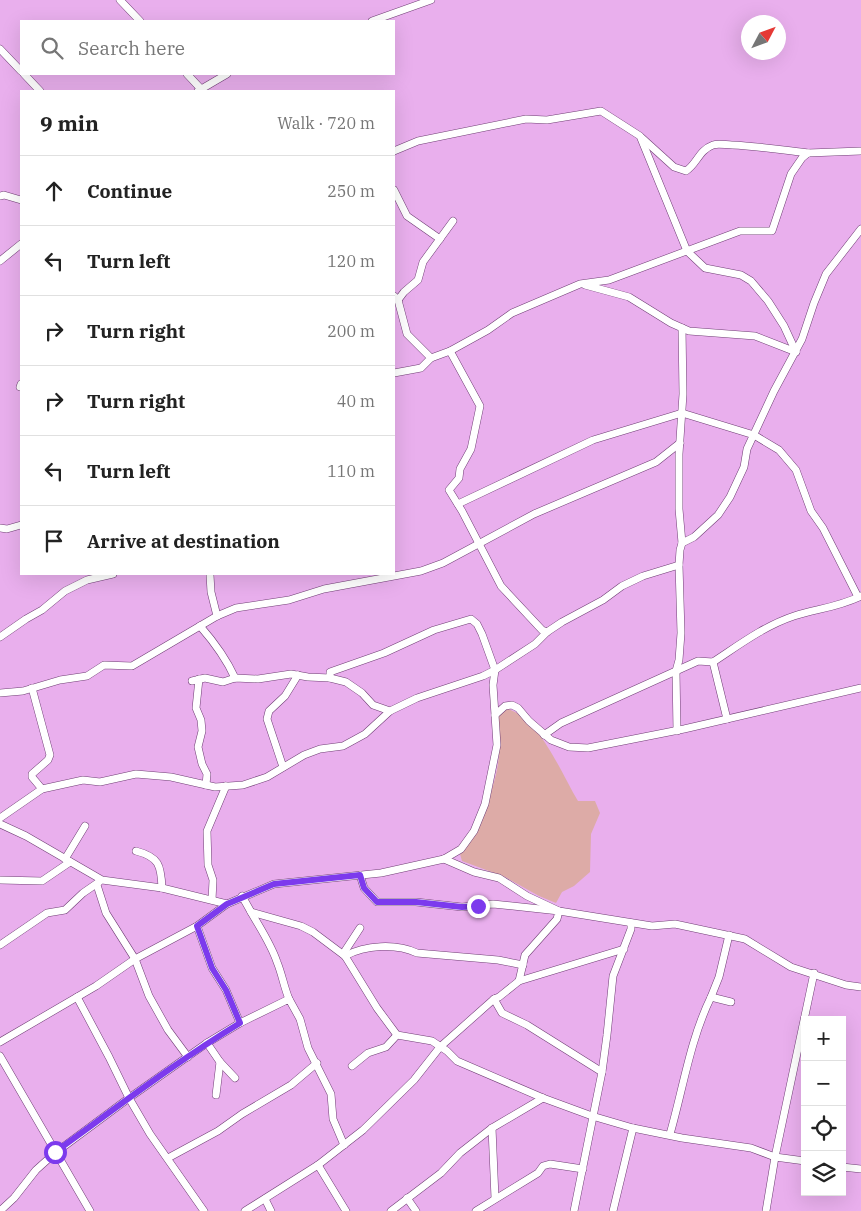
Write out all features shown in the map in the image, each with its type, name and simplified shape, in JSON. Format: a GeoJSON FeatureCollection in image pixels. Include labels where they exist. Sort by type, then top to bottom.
{"type":"FeatureCollection","features":[{"type":"Feature","properties":{"kind":"street"},"geometry":{"type":"LineString","coordinates":[[120,0],[139,20]]}},
{"type":"Feature","properties":{"kind":"street"},"geometry":{"type":"LineString","coordinates":[[375,20],[430,0]]}},
{"type":"Feature","properties":{"kind":"street"},"geometry":{"type":"LineString","coordinates":[[0,49],[20,70]]}},
{"type":"Feature","properties":{"kind":"street"},"geometry":{"type":"LineString","coordinates":[[25,75],[39,90]]}},
{"type":"Feature","properties":{"kind":"street"},"geometry":{"type":"LineString","coordinates":[[188,75],[200,90],[225,75]]}},
{"type":"Feature","properties":{"kind":"street"},"geometry":{"type":"LineString","coordinates":[[395,151],[418,141],[526,119],[547,120],[601,111],[640,136],[674,167],[686,171],[694,166],[702,151],[714,144],[751,146],[808,153],[861,151]]}},
{"type":"Feature","properties":{"kind":"street"},"geometry":{"type":"LineString","coordinates":[[640,136],[687,251],[704,268],[741,275],[751,281],[768,300],[784,326],[796,352]]}},
{"type":"Feature","properties":{"kind":"street"},"geometry":{"type":"LineString","coordinates":[[395,373],[421,368],[432,358],[450,351],[488,330],[512,313],[580,284],[609,280],[740,231],[772,231],[791,174],[802,158],[808,153]]}},
{"type":"Feature","properties":{"kind":"street"},"geometry":{"type":"LineString","coordinates":[[395,192],[407,216],[440,239]]}},
{"type":"Feature","properties":{"kind":"street"},"geometry":{"type":"LineString","coordinates":[[0,196],[4,195],[20,200]]}},
{"type":"Feature","properties":{"kind":"street"},"geometry":{"type":"LineString","coordinates":[[432,358],[406,334],[396,298],[418,280],[424,262],[453,221]]}},
{"type":"Feature","properties":{"kind":"street"},"geometry":{"type":"LineString","coordinates":[[682,543],[694,537],[718,515],[726,503],[744,467],[747,449],[774,391],[796,352],[826,274],[861,229]]}},
{"type":"Feature","properties":{"kind":"street"},"geometry":{"type":"LineString","coordinates":[[0,261],[20,245]]}},
{"type":"Feature","properties":{"kind":"street"},"geometry":{"type":"LineString","coordinates":[[580,284],[629,297],[682,328],[728,335],[755,336],[796,352]]}},
{"type":"Feature","properties":{"kind":"street"},"geometry":{"type":"LineString","coordinates":[[677,731],[676,670],[679,660],[681,633],[679,565],[682,543],[679,509],[682,328]]}},
{"type":"Feature","properties":{"kind":"street"},"geometry":{"type":"LineString","coordinates":[[450,351],[480,406],[471,449],[460,469],[459,478],[449,490],[501,586],[542,630],[548,632]]}},
{"type":"Feature","properties":{"kind":"street"},"geometry":{"type":"LineString","coordinates":[[458,504],[593,440],[682,413],[754,435],[779,450],[796,470],[811,511],[823,528],[860,597],[847,603],[794,616],[766,627],[713,662],[698,661],[676,670],[561,723],[544,734]]}},
{"type":"Feature","properties":{"kind":"street"},"geometry":{"type":"LineString","coordinates":[[0,693],[87,676],[104,665],[132,666],[217,616],[236,608],[289,600],[324,589],[421,571],[443,563],[534,514],[656,462],[680,443]]}},
{"type":"Feature","properties":{"kind":"street"},"geometry":{"type":"LineString","coordinates":[[0,528],[7,529],[20,525]]}},
{"type":"Feature","properties":{"kind":"street"},"geometry":{"type":"LineString","coordinates":[[0,818],[42,789],[83,780],[100,782],[136,774],[171,777],[215,787],[242,785],[267,777],[304,755],[320,749],[343,746],[365,734],[390,711],[417,698],[495,670],[535,644],[562,622],[603,600],[622,586],[643,576],[679,565]]}},
{"type":"Feature","properties":{"kind":"street"},"geometry":{"type":"LineString","coordinates":[[0,637],[42,610],[65,592],[86,580],[108,575]]}},
{"type":"Feature","properties":{"kind":"street"},"geometry":{"type":"LineString","coordinates":[[210,576],[211,592],[217,616]]}},
{"type":"Feature","properties":{"kind":"street"},"geometry":{"type":"LineString","coordinates":[[0,1042],[96,986],[135,959],[197,926],[227,904],[242,896],[274,884],[381,873],[444,859],[461,849],[474,831],[485,804],[497,745],[493,686],[495,670],[477,624],[471,619],[434,630],[384,653],[330,672],[330,678]]}},
{"type":"Feature","properties":{"kind":"street"},"geometry":{"type":"LineString","coordinates":[[200,626],[219,648],[235,678]]}},
{"type":"Feature","properties":{"kind":"street"},"geometry":{"type":"LineString","coordinates":[[713,662],[727,719]]}},
{"type":"Feature","properties":{"kind":"street"},"geometry":{"type":"LineString","coordinates":[[206,785],[207,774],[202,764],[198,747],[202,731],[201,720],[196,708],[196,680],[205,678],[223,682],[235,678],[248,679],[291,674],[330,678],[346,682],[362,694],[373,706],[390,711]]}},
{"type":"Feature","properties":{"kind":"street"},"geometry":{"type":"LineString","coordinates":[[284,767],[267,719],[270,711],[285,696],[298,675]]}},
{"type":"Feature","properties":{"kind":"street"},"geometry":{"type":"LineString","coordinates":[[32,688],[50,756],[32,774],[32,777],[42,789]]}},
{"type":"Feature","properties":{"kind":"street"},"geometry":{"type":"LineString","coordinates":[[495,715],[500,709],[512,705],[518,708],[551,740],[569,747],[588,748],[677,731],[861,688]]}},
{"type":"Feature","properties":{"kind":"street"},"geometry":{"type":"LineString","coordinates":[[212,900],[214,880],[208,865],[208,831],[226,786]]}},
{"type":"Feature","properties":{"kind":"street"},"geometry":{"type":"LineString","coordinates":[[0,824],[26,836],[99,883],[162,888],[227,904]]}},
{"type":"Feature","properties":{"kind":"street"},"geometry":{"type":"LineString","coordinates":[[0,880],[42,880],[67,861],[85,826]]}},
{"type":"Feature","properties":{"kind":"street"},"geometry":{"type":"LineString","coordinates":[[136,851],[150,855],[158,863],[161,871],[162,888]]}},
{"type":"Feature","properties":{"kind":"street"},"geometry":{"type":"LineString","coordinates":[[444,859],[474,872],[498,878],[527,896],[559,911]]}},
{"type":"Feature","properties":{"kind":"street"},"geometry":{"type":"LineString","coordinates":[[360,875],[364,888],[377,902],[416,902],[462,907],[493,904],[559,911],[652,926],[675,924],[745,939],[792,966],[846,985],[861,987]]}},
{"type":"Feature","properties":{"kind":"street"},"geometry":{"type":"LineString","coordinates":[[0,946],[47,913],[65,910],[99,883]]}},
{"type":"Feature","properties":{"kind":"street"},"geometry":{"type":"LineString","coordinates":[[99,883],[106,913],[135,959],[149,996],[168,1030],[188,1057]]}},
{"type":"Feature","properties":{"kind":"street"},"geometry":{"type":"LineString","coordinates":[[242,896],[277,962],[282,982],[300,1019],[308,1048],[331,1094],[333,1119],[344,1145]]}},
{"type":"Feature","properties":{"kind":"street"},"geometry":{"type":"LineString","coordinates":[[519,981],[526,955],[557,919],[559,911]]}},
{"type":"Feature","properties":{"kind":"street"},"geometry":{"type":"LineString","coordinates":[[251,912],[301,926],[313,932],[344,955],[377,1008],[397,1035],[432,1041],[447,1051],[456,1061],[543,1098],[592,1116],[633,1128],[751,1148],[775,1157],[801,1160]]}},
{"type":"Feature","properties":{"kind":"street"},"geometry":{"type":"LineString","coordinates":[[574,1211],[602,1072],[613,976],[631,929],[631,923]]}},
{"type":"Feature","properties":{"kind":"street"},"geometry":{"type":"LineString","coordinates":[[197,926],[212,968],[226,990],[240,1023]]}},
{"type":"Feature","properties":{"kind":"street"},"geometry":{"type":"LineString","coordinates":[[344,955],[360,928]]}},
{"type":"Feature","properties":{"kind":"street"},"geometry":{"type":"LineString","coordinates":[[670,1134],[698,1030],[719,977],[729,935]]}},
{"type":"Feature","properties":{"kind":"street"},"geometry":{"type":"LineString","coordinates":[[344,955],[358,949],[406,947],[417,953],[498,960],[523,966]]}},
{"type":"Feature","properties":{"kind":"street"},"geometry":{"type":"LineString","coordinates":[[245,1211],[318,1165],[363,1130],[414,1080],[440,1048],[494,999],[498,998],[519,981],[624,949]]}},
{"type":"Feature","properties":{"kind":"street"},"geometry":{"type":"LineString","coordinates":[[766,1211],[775,1157],[814,973]]}},
{"type":"Feature","properties":{"kind":"street"},"geometry":{"type":"LineString","coordinates":[[76,997],[150,1134],[204,1211]]}},
{"type":"Feature","properties":{"kind":"street"},"geometry":{"type":"LineString","coordinates":[[711,997],[731,1002]]}},
{"type":"Feature","properties":{"kind":"street"},"geometry":{"type":"LineString","coordinates":[[0,1211],[14,1198],[36,1170],[55,1152],[207,1043],[240,1023],[289,999]]}},
{"type":"Feature","properties":{"kind":"street"},"geometry":{"type":"LineString","coordinates":[[494,999],[502,1013],[527,1024],[602,1072]]}},
{"type":"Feature","properties":{"kind":"street"},"geometry":{"type":"LineString","coordinates":[[352,1066],[368,1054],[386,1047],[397,1035]]}},
{"type":"Feature","properties":{"kind":"street"},"geometry":{"type":"LineString","coordinates":[[207,1043],[220,1062],[235,1078]]}},
{"type":"Feature","properties":{"kind":"street"},"geometry":{"type":"LineString","coordinates":[[0,1056],[90,1211]]}},
{"type":"Feature","properties":{"kind":"street"},"geometry":{"type":"LineString","coordinates":[[216,1095],[220,1062]]}},
{"type":"Feature","properties":{"kind":"street"},"geometry":{"type":"LineString","coordinates":[[168,1158],[218,1131],[242,1114],[291,1085],[317,1063]]}},
{"type":"Feature","properties":{"kind":"street"},"geometry":{"type":"LineString","coordinates":[[391,1211],[441,1173],[460,1153],[492,1128],[543,1098]]}},
{"type":"Feature","properties":{"kind":"street"},"geometry":{"type":"LineString","coordinates":[[492,1128],[496,1198]]}},
{"type":"Feature","properties":{"kind":"street"},"geometry":{"type":"LineString","coordinates":[[613,1211],[633,1128]]}},
{"type":"Feature","properties":{"kind":"street"},"geometry":{"type":"LineString","coordinates":[[476,1211],[538,1173],[543,1166],[550,1164],[582,1169]]}},
{"type":"Feature","properties":{"kind":"street"},"geometry":{"type":"LineString","coordinates":[[318,1165],[346,1211]]}},
{"type":"Feature","properties":{"kind":"street"},"geometry":{"type":"LineString","coordinates":[[846,1167],[861,1169]]}},
{"type":"Feature","properties":{"kind":"street"},"geometry":{"type":"LineString","coordinates":[[407,1198],[416,1211]]}},
{"type":"Feature","properties":{"kind":"street"},"geometry":{"type":"LineString","coordinates":[[265,1199],[271,1211]]}},
{"type":"Feature","properties":{"kind":"shaded area"},"geometry":{"type":"Polygon","coordinates":[[[508,709],[519,715],[540,735],[578,801],[595,801],[600,813],[591,834],[590,872],[574,886],[562,892],[556,903],[505,877],[462,861],[460,854],[474,833],[491,792],[498,765],[499,716],[501,711],[508,709]]]}},
{"type":"Feature","properties":{"kind":"route"},"geometry":{"type":"LineString","coordinates":[[55,1152],[207,1043],[240,1023],[226,990],[212,968],[197,926],[227,904],[274,884],[360,875],[364,888],[377,902],[416,902],[462,907],[478,906]]}}]}
